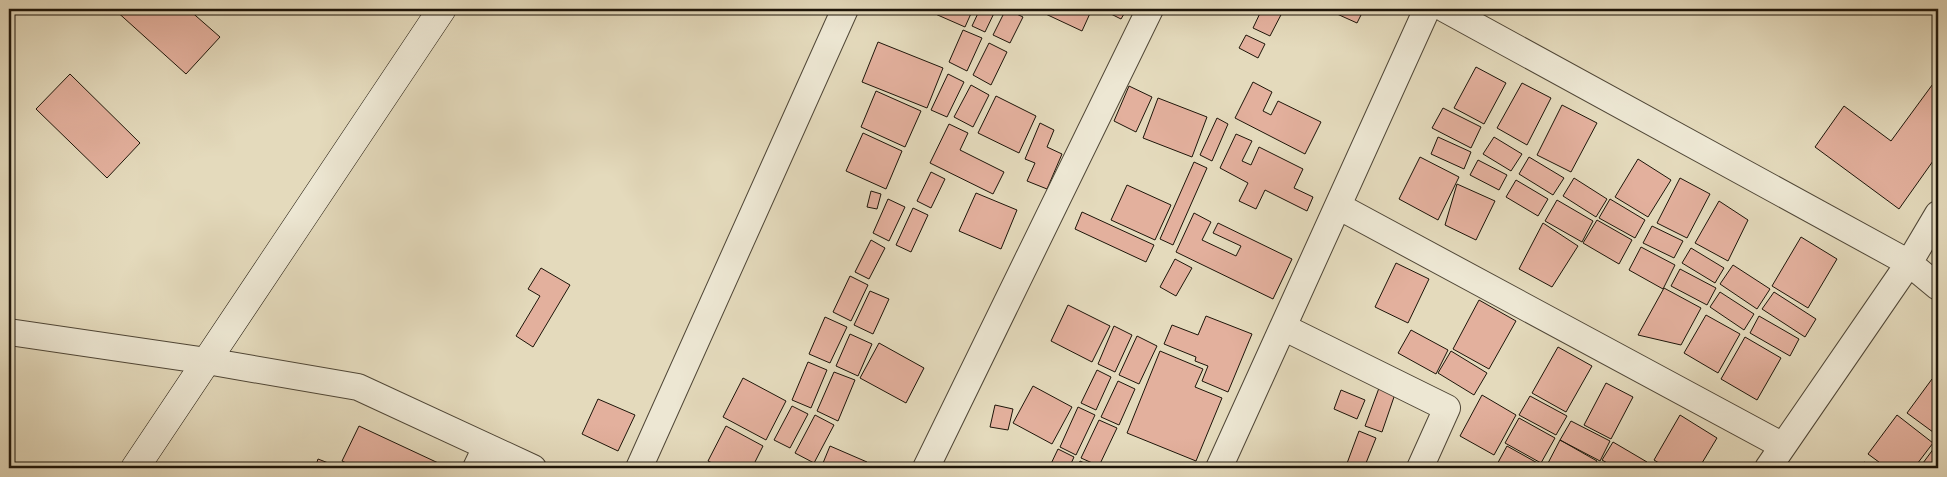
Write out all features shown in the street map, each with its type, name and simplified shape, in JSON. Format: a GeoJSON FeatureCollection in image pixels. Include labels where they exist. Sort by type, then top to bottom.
{"type":"FeatureCollection","features":[{"type":"Feature","properties":{"kind":"main road"},"geometry":{"type":"LineString","coordinates":[[135,468],[442,9]]}},
{"type":"Feature","properties":{"kind":"street"},"geometry":{"type":"LineString","coordinates":[[639,468],[845,9]]}},
{"type":"Feature","properties":{"kind":"street"},"geometry":{"type":"LineString","coordinates":[[926,468],[1150,9]]}},
{"type":"Feature","properties":{"kind":"street"},"geometry":{"type":"LineString","coordinates":[[1219,468],[1427,9]]}},
{"type":"Feature","properties":{"kind":"street"},"geometry":{"type":"LineString","coordinates":[[1445,9],[1909,263],[1938,287]]}},
{"type":"Feature","properties":{"kind":"street"},"geometry":{"type":"LineString","coordinates":[[1338,206],[1783,446]]}},
{"type":"Feature","properties":{"kind":"street"},"geometry":{"type":"LineString","coordinates":[[1768,468],[1909,263],[1938,214]]}},
{"type":"Feature","properties":{"kind":"street"},"geometry":{"type":"LineString","coordinates":[[1283,327],[1447,408],[1420,468]]}},
{"type":"Feature","properties":{"kind":"street"},"geometry":{"type":"LineString","coordinates":[[9,332],[206,361],[358,388],[481,457],[533,468]]}},
{"type":"Feature","properties":{"kind":"building"},"geometry":{"type":"Polygon","coordinates":[[[114,9],[188,9],[220,37],[186,74],[114,9]]]}},
{"type":"Feature","properties":{"kind":"building"},"geometry":{"type":"Polygon","coordinates":[[[924,9],[973,9],[965,27],[924,9]]]}},
{"type":"Feature","properties":{"kind":"building"},"geometry":{"type":"Polygon","coordinates":[[[980,9],[996,9],[985,32],[972,26],[980,9]]]}},
{"type":"Feature","properties":{"kind":"building"},"geometry":{"type":"Polygon","coordinates":[[[1006,9],[1023,17],[1010,43],[993,35],[1006,9]]]}},
{"type":"Feature","properties":{"kind":"building"},"geometry":{"type":"Polygon","coordinates":[[[1035,9],[1092,9],[1082,31],[1035,9]]]}},
{"type":"Feature","properties":{"kind":"building"},"geometry":{"type":"Polygon","coordinates":[[[1101,9],[1127,9],[1121,19],[1101,9]]]}},
{"type":"Feature","properties":{"kind":"building"},"geometry":{"type":"Polygon","coordinates":[[[1262,9],[1284,9],[1270,36],[1253,28],[1262,9]]]}},
{"type":"Feature","properties":{"kind":"building"},"geometry":{"type":"Polygon","coordinates":[[[1326,9],[1364,9],[1357,23],[1326,9]]]}},
{"type":"Feature","properties":{"kind":"building"},"geometry":{"type":"Polygon","coordinates":[[[963,30],[982,38],[967,71],[949,62],[963,30]]]}},
{"type":"Feature","properties":{"kind":"building"},"geometry":{"type":"Polygon","coordinates":[[[1246,35],[1265,44],[1258,58],[1239,48],[1246,35]]]}},
{"type":"Feature","properties":{"kind":"building"},"geometry":{"type":"Polygon","coordinates":[[[878,42],[943,68],[927,108],[862,82],[878,42]]]}},
{"type":"Feature","properties":{"kind":"building"},"geometry":{"type":"Polygon","coordinates":[[[989,43],[1007,52],[991,85],[973,75],[989,43]]]}},
{"type":"Feature","properties":{"kind":"building"},"geometry":{"type":"Polygon","coordinates":[[[1476,67],[1506,83],[1484,124],[1454,108],[1476,67]]]}},
{"type":"Feature","properties":{"kind":"building"},"geometry":{"type":"Polygon","coordinates":[[[70,74],[140,143],[107,178],[36,109],[70,74]]]}},
{"type":"Feature","properties":{"kind":"building"},"geometry":{"type":"Polygon","coordinates":[[[948,74],[964,82],[947,117],[931,110],[948,74]]]}},
{"type":"Feature","properties":{"kind":"building"},"geometry":{"type":"Polygon","coordinates":[[[1938,77],[1938,154],[1899,209],[1815,147],[1844,106],[1891,141],[1938,77]]]}},
{"type":"Feature","properties":{"kind":"building"},"geometry":{"type":"Polygon","coordinates":[[[1253,82],[1272,92],[1263,111],[1271,115],[1278,101],[1321,122],[1305,154],[1235,118],[1253,82]]]}},
{"type":"Feature","properties":{"kind":"building"},"geometry":{"type":"Polygon","coordinates":[[[1522,83],[1551,98],[1527,145],[1497,128],[1522,83]]]}},
{"type":"Feature","properties":{"kind":"building"},"geometry":{"type":"Polygon","coordinates":[[[971,85],[989,95],[973,127],[954,117],[971,85]]]}},
{"type":"Feature","properties":{"kind":"building"},"geometry":{"type":"Polygon","coordinates":[[[1129,86],[1152,97],[1136,132],[1114,121],[1129,86]]]}},
{"type":"Feature","properties":{"kind":"building"},"geometry":{"type":"Polygon","coordinates":[[[876,91],[921,111],[905,147],[861,127],[876,91]]]}},
{"type":"Feature","properties":{"kind":"building"},"geometry":{"type":"Polygon","coordinates":[[[996,96],[1036,116],[1019,153],[978,133],[996,96]]]}},
{"type":"Feature","properties":{"kind":"building"},"geometry":{"type":"Polygon","coordinates":[[[1158,98],[1207,117],[1192,157],[1143,138],[1158,98]]]}},
{"type":"Feature","properties":{"kind":"building"},"geometry":{"type":"Polygon","coordinates":[[[1562,105],[1597,123],[1571,172],[1537,155],[1562,105]]]}},
{"type":"Feature","properties":{"kind":"building"},"geometry":{"type":"Polygon","coordinates":[[[1443,108],[1481,127],[1471,148],[1432,128],[1443,108]]]}},
{"type":"Feature","properties":{"kind":"building"},"geometry":{"type":"Polygon","coordinates":[[[1217,118],[1228,124],[1212,161],[1200,155],[1217,118]]]}},
{"type":"Feature","properties":{"kind":"building"},"geometry":{"type":"Polygon","coordinates":[[[1040,123],[1054,130],[1047,147],[1062,154],[1047,189],[1027,181],[1035,163],[1025,159],[1040,123]]]}},
{"type":"Feature","properties":{"kind":"building"},"geometry":{"type":"Polygon","coordinates":[[[949,124],[968,133],[960,150],[1004,172],[993,194],[930,163],[949,124]]]}},
{"type":"Feature","properties":{"kind":"building"},"geometry":{"type":"Polygon","coordinates":[[[863,133],[902,151],[886,189],[846,171],[863,133]]]}},
{"type":"Feature","properties":{"kind":"building"},"geometry":{"type":"Polygon","coordinates":[[[1236,134],[1252,141],[1242,161],[1251,165],[1259,147],[1303,169],[1294,188],[1313,197],[1307,211],[1265,190],[1256,209],[1239,201],[1248,183],[1220,168],[1236,134]]]}},
{"type":"Feature","properties":{"kind":"building"},"geometry":{"type":"Polygon","coordinates":[[[1438,137],[1471,152],[1464,169],[1431,154],[1438,137]]]}},
{"type":"Feature","properties":{"kind":"building"},"geometry":{"type":"Polygon","coordinates":[[[1494,137],[1522,154],[1511,171],[1483,154],[1494,137]]]}},
{"type":"Feature","properties":{"kind":"building"},"geometry":{"type":"Polygon","coordinates":[[[1420,157],[1459,177],[1438,220],[1399,199],[1420,157]]]}},
{"type":"Feature","properties":{"kind":"building"},"geometry":{"type":"Polygon","coordinates":[[[1529,157],[1564,178],[1553,195],[1519,174],[1529,157]]]}},
{"type":"Feature","properties":{"kind":"building"},"geometry":{"type":"Polygon","coordinates":[[[1638,159],[1671,180],[1648,217],[1615,197],[1638,159]]]}},
{"type":"Feature","properties":{"kind":"building"},"geometry":{"type":"Polygon","coordinates":[[[1478,160],[1507,175],[1499,190],[1470,175],[1478,160]]]}},
{"type":"Feature","properties":{"kind":"building"},"geometry":{"type":"Polygon","coordinates":[[[1194,162],[1207,168],[1173,245],[1160,239],[1194,162]]]}},
{"type":"Feature","properties":{"kind":"building"},"geometry":{"type":"Polygon","coordinates":[[[931,172],[945,179],[931,208],[917,201],[931,172]]]}},
{"type":"Feature","properties":{"kind":"building"},"geometry":{"type":"Polygon","coordinates":[[[1574,178],[1607,199],[1596,217],[1563,196],[1574,178]]]}},
{"type":"Feature","properties":{"kind":"building"},"geometry":{"type":"Polygon","coordinates":[[[1680,178],[1710,194],[1687,238],[1657,223],[1680,178]]]}},
{"type":"Feature","properties":{"kind":"building"},"geometry":{"type":"Polygon","coordinates":[[[1516,180],[1548,199],[1538,216],[1506,197],[1516,180]]]}},
{"type":"Feature","properties":{"kind":"building"},"geometry":{"type":"Polygon","coordinates":[[[1457,184],[1495,201],[1476,240],[1445,225],[1457,184]]]}},
{"type":"Feature","properties":{"kind":"building"},"geometry":{"type":"Polygon","coordinates":[[[1127,185],[1171,205],[1155,240],[1111,220],[1127,185]]]}},
{"type":"Feature","properties":{"kind":"building"},"geometry":{"type":"Polygon","coordinates":[[[871,191],[881,194],[877,209],[867,207],[871,191]]]}},
{"type":"Feature","properties":{"kind":"building"},"geometry":{"type":"Polygon","coordinates":[[[976,193],[1017,210],[1001,249],[959,231],[976,193]]]}},
{"type":"Feature","properties":{"kind":"building"},"geometry":{"type":"Polygon","coordinates":[[[888,199],[905,207],[889,241],[873,233],[888,199]]]}},
{"type":"Feature","properties":{"kind":"building"},"geometry":{"type":"Polygon","coordinates":[[[1610,199],[1645,220],[1635,238],[1599,218],[1610,199]]]}},
{"type":"Feature","properties":{"kind":"building"},"geometry":{"type":"Polygon","coordinates":[[[1557,200],[1593,221],[1582,242],[1545,221],[1557,200]]]}},
{"type":"Feature","properties":{"kind":"building"},"geometry":{"type":"Polygon","coordinates":[[[1719,201],[1748,220],[1728,261],[1695,243],[1719,201]]]}},
{"type":"Feature","properties":{"kind":"building"},"geometry":{"type":"Polygon","coordinates":[[[913,208],[928,215],[911,252],[896,245],[913,208]]]}},
{"type":"Feature","properties":{"kind":"building"},"geometry":{"type":"Polygon","coordinates":[[[1082,212],[1154,245],[1146,262],[1075,229],[1082,212]]]}},
{"type":"Feature","properties":{"kind":"building"},"geometry":{"type":"Polygon","coordinates":[[[1194,213],[1211,222],[1202,240],[1236,256],[1241,246],[1213,233],[1218,223],[1292,259],[1273,299],[1176,252],[1194,213]]]}},
{"type":"Feature","properties":{"kind":"building"},"geometry":{"type":"Polygon","coordinates":[[[1597,220],[1632,240],[1619,264],[1583,243],[1597,220]]]}},
{"type":"Feature","properties":{"kind":"building"},"geometry":{"type":"Polygon","coordinates":[[[1543,223],[1578,246],[1552,287],[1519,269],[1543,223]]]}},
{"type":"Feature","properties":{"kind":"building"},"geometry":{"type":"Polygon","coordinates":[[[1652,226],[1683,241],[1674,258],[1643,243],[1652,226]]]}},
{"type":"Feature","properties":{"kind":"building"},"geometry":{"type":"Polygon","coordinates":[[[1801,237],[1837,259],[1808,308],[1772,286],[1801,237]]]}},
{"type":"Feature","properties":{"kind":"building"},"geometry":{"type":"Polygon","coordinates":[[[871,240],[885,248],[869,279],[855,272],[871,240]]]}},
{"type":"Feature","properties":{"kind":"building"},"geometry":{"type":"Polygon","coordinates":[[[1641,247],[1675,265],[1663,289],[1629,270],[1641,247]]]}},
{"type":"Feature","properties":{"kind":"building"},"geometry":{"type":"Polygon","coordinates":[[[1691,248],[1724,268],[1715,283],[1682,263],[1691,248]]]}},
{"type":"Feature","properties":{"kind":"building"},"geometry":{"type":"Polygon","coordinates":[[[1175,259],[1192,268],[1176,296],[1160,287],[1175,259]]]}},
{"type":"Feature","properties":{"kind":"building"},"geometry":{"type":"Polygon","coordinates":[[[1396,263],[1429,279],[1408,323],[1375,307],[1396,263]]]}},
{"type":"Feature","properties":{"kind":"building"},"geometry":{"type":"Polygon","coordinates":[[[1733,265],[1770,289],[1757,309],[1720,284],[1733,265]]]}},
{"type":"Feature","properties":{"kind":"building"},"geometry":{"type":"Polygon","coordinates":[[[541,268],[570,285],[533,347],[516,336],[540,296],[528,289],[541,268]]]}},
{"type":"Feature","properties":{"kind":"building"},"geometry":{"type":"Polygon","coordinates":[[[1680,269],[1716,288],[1707,305],[1671,286],[1680,269]]]}},
{"type":"Feature","properties":{"kind":"building"},"geometry":{"type":"Polygon","coordinates":[[[850,276],[868,285],[851,321],[833,312],[850,276]]]}},
{"type":"Feature","properties":{"kind":"building"},"geometry":{"type":"Polygon","coordinates":[[[1664,288],[1701,308],[1681,345],[1638,335],[1664,288]]]}},
{"type":"Feature","properties":{"kind":"building"},"geometry":{"type":"Polygon","coordinates":[[[870,291],[889,299],[873,334],[854,325],[870,291]]]}},
{"type":"Feature","properties":{"kind":"building"},"geometry":{"type":"Polygon","coordinates":[[[1720,292],[1754,314],[1744,330],[1710,307],[1720,292]]]}},
{"type":"Feature","properties":{"kind":"building"},"geometry":{"type":"Polygon","coordinates":[[[1774,292],[1816,319],[1805,337],[1762,309],[1774,292]]]}},
{"type":"Feature","properties":{"kind":"building"},"geometry":{"type":"Polygon","coordinates":[[[1479,300],[1516,321],[1489,369],[1453,349],[1479,300]]]}},
{"type":"Feature","properties":{"kind":"building"},"geometry":{"type":"Polygon","coordinates":[[[1068,305],[1110,326],[1092,362],[1051,341],[1068,305]]]}},
{"type":"Feature","properties":{"kind":"building"},"geometry":{"type":"Polygon","coordinates":[[[1706,315],[1740,334],[1718,373],[1684,353],[1706,315]]]}},
{"type":"Feature","properties":{"kind":"building"},"geometry":{"type":"Polygon","coordinates":[[[1206,316],[1252,334],[1228,392],[1202,381],[1208,366],[1195,361],[1196,357],[1164,344],[1172,325],[1198,335],[1206,316]]]}},
{"type":"Feature","properties":{"kind":"building"},"geometry":{"type":"Polygon","coordinates":[[[1759,316],[1799,339],[1790,356],[1750,333],[1759,316]]]}},
{"type":"Feature","properties":{"kind":"building"},"geometry":{"type":"Polygon","coordinates":[[[825,317],[847,327],[830,363],[809,354],[825,317]]]}},
{"type":"Feature","properties":{"kind":"building"},"geometry":{"type":"Polygon","coordinates":[[[1114,326],[1132,335],[1115,372],[1098,364],[1114,326]]]}},
{"type":"Feature","properties":{"kind":"building"},"geometry":{"type":"Polygon","coordinates":[[[1411,330],[1448,350],[1436,374],[1398,353],[1411,330]]]}},
{"type":"Feature","properties":{"kind":"building"},"geometry":{"type":"Polygon","coordinates":[[[850,334],[872,344],[858,376],[836,366],[850,334]]]}},
{"type":"Feature","properties":{"kind":"building"},"geometry":{"type":"Polygon","coordinates":[[[1137,336],[1157,346],[1139,384],[1119,375],[1137,336]]]}},
{"type":"Feature","properties":{"kind":"building"},"geometry":{"type":"Polygon","coordinates":[[[1745,337],[1781,358],[1757,400],[1721,379],[1745,337]]]}},
{"type":"Feature","properties":{"kind":"building"},"geometry":{"type":"Polygon","coordinates":[[[879,343],[924,368],[906,403],[860,378],[879,343]]]}},
{"type":"Feature","properties":{"kind":"building"},"geometry":{"type":"Polygon","coordinates":[[[1558,347],[1592,366],[1566,412],[1532,393],[1558,347]]]}},
{"type":"Feature","properties":{"kind":"building"},"geometry":{"type":"Polygon","coordinates":[[[1160,351],[1203,369],[1195,387],[1222,398],[1196,461],[1127,433],[1160,351]]]}},
{"type":"Feature","properties":{"kind":"building"},"geometry":{"type":"Polygon","coordinates":[[[1451,351],[1487,373],[1474,395],[1438,373],[1451,351]]]}},
{"type":"Feature","properties":{"kind":"building"},"geometry":{"type":"Polygon","coordinates":[[[808,362],[827,370],[811,408],[792,400],[808,362]]]}},
{"type":"Feature","properties":{"kind":"building"},"geometry":{"type":"Polygon","coordinates":[[[1097,370],[1111,377],[1096,410],[1081,403],[1097,370]]]}},
{"type":"Feature","properties":{"kind":"building"},"geometry":{"type":"Polygon","coordinates":[[[834,372],[855,380],[838,421],[817,411],[834,372]]]}},
{"type":"Feature","properties":{"kind":"building"},"geometry":{"type":"Polygon","coordinates":[[[743,378],[786,401],[766,440],[723,417],[743,378]]]}},
{"type":"Feature","properties":{"kind":"building"},"geometry":{"type":"Polygon","coordinates":[[[1932,379],[1938,384],[1937,435],[1907,413],[1932,379]]]}},
{"type":"Feature","properties":{"kind":"building"},"geometry":{"type":"Polygon","coordinates":[[[1118,381],[1135,389],[1119,425],[1101,417],[1118,381]]]}},
{"type":"Feature","properties":{"kind":"building"},"geometry":{"type":"Polygon","coordinates":[[[1606,383],[1633,397],[1611,439],[1584,425],[1606,383]]]}},
{"type":"Feature","properties":{"kind":"building"},"geometry":{"type":"Polygon","coordinates":[[[1033,386],[1072,407],[1052,444],[1013,423],[1033,386]]]}},
{"type":"Feature","properties":{"kind":"building"},"geometry":{"type":"Polygon","coordinates":[[[1379,388],[1395,394],[1382,432],[1365,426],[1379,388]]]}},
{"type":"Feature","properties":{"kind":"building"},"geometry":{"type":"Polygon","coordinates":[[[1341,390],[1365,400],[1357,419],[1334,409],[1341,390]]]}},
{"type":"Feature","properties":{"kind":"building"},"geometry":{"type":"Polygon","coordinates":[[[1482,395],[1516,415],[1494,455],[1460,436],[1482,395]]]}},
{"type":"Feature","properties":{"kind":"building"},"geometry":{"type":"Polygon","coordinates":[[[1530,396],[1567,416],[1556,435],[1519,415],[1530,396]]]}},
{"type":"Feature","properties":{"kind":"building"},"geometry":{"type":"Polygon","coordinates":[[[598,399],[635,415],[618,451],[582,434],[598,399]]]}},
{"type":"Feature","properties":{"kind":"building"},"geometry":{"type":"Polygon","coordinates":[[[995,405],[1013,409],[1008,430],[990,427],[995,405]]]}},
{"type":"Feature","properties":{"kind":"building"},"geometry":{"type":"Polygon","coordinates":[[[792,406],[808,414],[790,448],[774,440],[792,406]]]}},
{"type":"Feature","properties":{"kind":"building"},"geometry":{"type":"Polygon","coordinates":[[[1078,407],[1095,415],[1076,455],[1060,447],[1078,407]]]}},
{"type":"Feature","properties":{"kind":"building"},"geometry":{"type":"Polygon","coordinates":[[[815,415],[834,425],[814,463],[795,453],[815,415]]]}},
{"type":"Feature","properties":{"kind":"building"},"geometry":{"type":"Polygon","coordinates":[[[1680,415],[1717,438],[1699,468],[1667,468],[1654,460],[1680,415]]]}},
{"type":"Feature","properties":{"kind":"building"},"geometry":{"type":"Polygon","coordinates":[[[1897,415],[1933,443],[1914,468],[1887,468],[1868,454],[1897,415]]]}},
{"type":"Feature","properties":{"kind":"building"},"geometry":{"type":"Polygon","coordinates":[[[1519,418],[1555,438],[1541,463],[1505,443],[1519,418]]]}},
{"type":"Feature","properties":{"kind":"building"},"geometry":{"type":"Polygon","coordinates":[[[1099,420],[1117,428],[1099,466],[1081,458],[1099,420]]]}},
{"type":"Feature","properties":{"kind":"building"},"geometry":{"type":"Polygon","coordinates":[[[1571,421],[1610,441],[1600,461],[1560,440],[1571,421]]]}},
{"type":"Feature","properties":{"kind":"building"},"geometry":{"type":"Polygon","coordinates":[[[359,426],[449,468],[357,468],[342,461],[359,426]]]}},
{"type":"Feature","properties":{"kind":"building"},"geometry":{"type":"Polygon","coordinates":[[[726,426],[763,446],[752,468],[722,468],[708,461],[726,426]]]}},
{"type":"Feature","properties":{"kind":"building"},"geometry":{"type":"Polygon","coordinates":[[[1359,431],[1376,438],[1364,468],[1351,468],[1346,466],[1359,431]]]}},
{"type":"Feature","properties":{"kind":"building"},"geometry":{"type":"Polygon","coordinates":[[[1560,440],[1597,461],[1593,468],[1553,468],[1547,465],[1560,440]]]}},
{"type":"Feature","properties":{"kind":"building"},"geometry":{"type":"Polygon","coordinates":[[[1613,442],[1647,462],[1644,468],[1616,468],[1602,460],[1613,442]]]}},
{"type":"Feature","properties":{"kind":"building"},"geometry":{"type":"Polygon","coordinates":[[[1937,444],[1938,468],[1930,468],[1923,463],[1937,444]]]}},
{"type":"Feature","properties":{"kind":"building"},"geometry":{"type":"Polygon","coordinates":[[[830,446],[867,462],[864,468],[834,468],[823,463],[830,446]]]}},
{"type":"Feature","properties":{"kind":"building"},"geometry":{"type":"Polygon","coordinates":[[[1507,446],[1541,465],[1539,468],[1495,468],[1507,446]]]}},
{"type":"Feature","properties":{"kind":"building"},"geometry":{"type":"Polygon","coordinates":[[[1058,449],[1074,457],[1069,468],[1049,468],[1058,449]]]}},
{"type":"Feature","properties":{"kind":"building"},"geometry":{"type":"Polygon","coordinates":[[[318,459],[336,466],[335,468],[315,468],[318,459]]]}},
{"type":"Feature","properties":{"kind":"building"},"geometry":{"type":"Polygon","coordinates":[[[1080,461],[1095,468],[1077,468],[1080,461]]]}},
{"type":"Feature","properties":{"kind":"building"},"geometry":{"type":"Polygon","coordinates":[[[1864,462],[1874,468],[1860,468],[1864,462]]]}}]}
